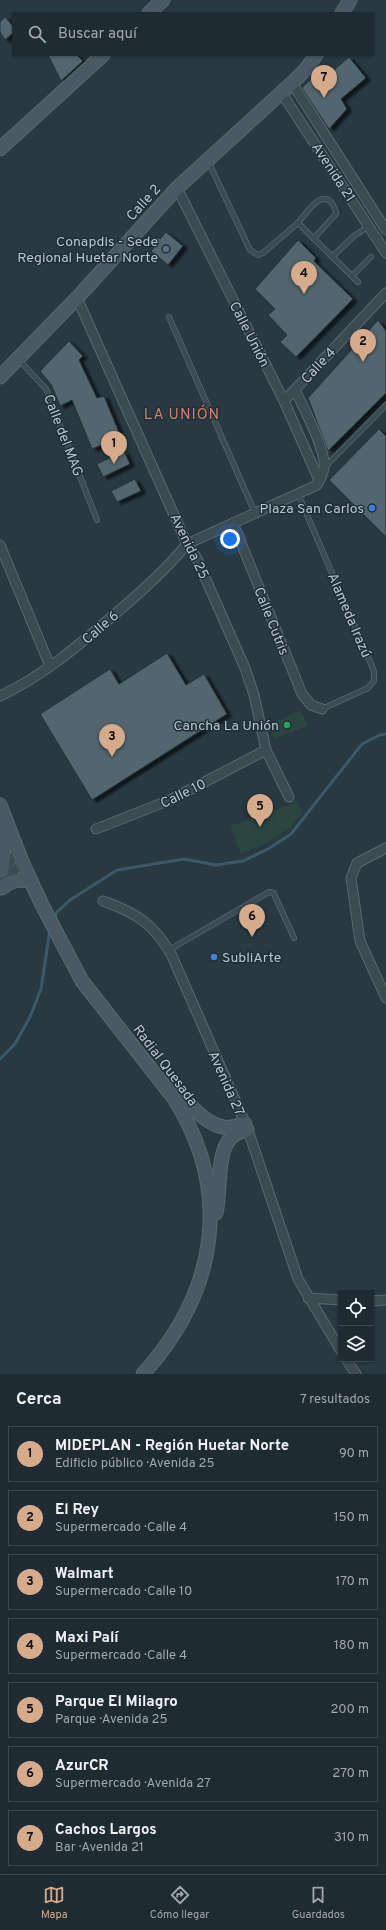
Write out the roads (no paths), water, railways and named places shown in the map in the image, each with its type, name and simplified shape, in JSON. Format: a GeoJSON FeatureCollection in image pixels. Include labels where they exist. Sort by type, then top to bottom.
{"type":"FeatureCollection","features":[{"type":"Feature","properties":{"kind":"main road"},"geometry":{"type":"LineString","coordinates":[[150,12],[163,0]]}},
{"type":"Feature","properties":{"kind":"main road"},"geometry":{"type":"LineString","coordinates":[[343,12],[350,0]]}},
{"type":"Feature","properties":{"kind":"main road"},"geometry":{"type":"LineString","coordinates":[[0,149],[102,56]]}},
{"type":"Feature","properties":{"kind":"main road","name":"Calle 2"},"geometry":{"type":"LineString","coordinates":[[0,377],[77,298],[177,188],[292,83],[306,69],[315,56]]}},
{"type":"Feature","properties":{"kind":"main road","name":"Radial Quesada"},"geometry":{"type":"LineString","coordinates":[[0,805],[42,905],[82,981],[149,1066],[185,1116],[199,1149],[209,1185],[210,1208],[208,1250],[198,1289],[184,1319],[172,1339],[143,1374]]}},
{"type":"Feature","properties":{"kind":"main road"},"geometry":{"type":"LineString","coordinates":[[0,810],[4,844],[2,862]]}},
{"type":"Feature","properties":{"kind":"main road"},"geometry":{"type":"LineString","coordinates":[[1,889],[7,883],[18,879],[31,881]]}},
{"type":"Feature","properties":{"kind":"main road"},"geometry":{"type":"LineString","coordinates":[[149,1066],[170,1083],[190,1105],[213,1123],[223,1127],[246,1127]]}},
{"type":"Feature","properties":{"kind":"main road"},"geometry":{"type":"LineString","coordinates":[[208,1250],[217,1209],[223,1155],[226,1144],[231,1138],[246,1127]]}},
{"type":"Feature","properties":{"kind":"street","name":"Avenida 21"},"geometry":{"type":"LineString","coordinates":[[292,83],[386,230]]}},
{"type":"Feature","properties":{"kind":"street","name":"Avenida 21"},"geometry":{"type":"LineString","coordinates":[[281,92],[386,253]]}},
{"type":"Feature","properties":{"kind":"street","name":"Calle Unión"},"geometry":{"type":"LineString","coordinates":[[177,188],[284,402],[319,480]]}},
{"type":"Feature","properties":{"kind":"street","name":"Calle 4"},"geometry":{"type":"LineString","coordinates":[[284,402],[386,294]]}},
{"type":"Feature","properties":{"kind":"street","name":"Avenida 25"},"geometry":{"type":"LineString","coordinates":[[77,298],[187,544],[196,556],[245,668],[254,694],[266,750],[289,797]]}},
{"type":"Feature","properties":{"kind":"street"},"geometry":{"type":"LineString","coordinates":[[187,544],[313,488],[319,480],[324,468],[324,458],[318,440],[295,390]]}},
{"type":"Feature","properties":{"kind":"street","name":"Calle Cutris"},"geometry":{"type":"LineString","coordinates":[[233,523],[302,694],[311,706],[322,709]]}},
{"type":"Feature","properties":{"kind":"street","name":"Calle 6"},"geometry":{"type":"LineString","coordinates":[[0,696],[15,689],[74,650],[140,593],[172,562],[187,544]]}},
{"type":"Feature","properties":{"kind":"street"},"geometry":{"type":"LineString","coordinates":[[0,545],[50,666]]}},
{"type":"Feature","properties":{"kind":"street","name":"Calle 10"},"geometry":{"type":"LineString","coordinates":[[96,829],[170,800],[266,750]]}},
{"type":"Feature","properties":{"kind":"street"},"geometry":{"type":"LineString","coordinates":[[386,848],[357,863],[351,878],[360,941],[386,998]]}},
{"type":"Feature","properties":{"kind":"street"},"geometry":{"type":"LineString","coordinates":[[1,889],[2,862],[9,862],[21,858]]}},
{"type":"Feature","properties":{"kind":"street"},"geometry":{"type":"LineString","coordinates":[[1,889],[21,858]]}},
{"type":"Feature","properties":{"kind":"street","name":"Avenida 27"},"geometry":{"type":"LineString","coordinates":[[103,901],[132,913],[144,920],[169,950],[246,1127],[298,1279],[308,1298],[338,1345]]}},
{"type":"Feature","properties":{"kind":"street"},"geometry":{"type":"LineString","coordinates":[[308,1298],[338,1300]]}},
{"type":"Feature","properties":{"kind":"street"},"geometry":{"type":"LineString","coordinates":[[374,1301],[386,1300]]}},
{"type":"Feature","properties":{"kind":"street"},"geometry":{"type":"LineString","coordinates":[[348,1362],[356,1374]]}},
{"type":"Feature","properties":{"kind":"lane"},"geometry":{"type":"LineString","coordinates":[[207,159],[250,250],[258,255],[263,253],[298,223],[318,200],[325,198],[334,205],[336,214],[314,238]]}},
{"type":"Feature","properties":{"kind":"lane"},"geometry":{"type":"LineString","coordinates":[[298,223],[358,282]]}},
{"type":"Feature","properties":{"kind":"lane"},"geometry":{"type":"LineString","coordinates":[[332,257],[354,236],[369,226]]}},
{"type":"Feature","properties":{"kind":"lane"},"geometry":{"type":"LineString","coordinates":[[352,276],[370,258]]}},
{"type":"Feature","properties":{"kind":"lane"},"geometry":{"type":"LineString","coordinates":[[169,317],[255,514]]}},
{"type":"Feature","properties":{"kind":"lane","name":"Calle del MAG"},"geometry":{"type":"LineString","coordinates":[[18,358],[46,389],[97,520]]}},
{"type":"Feature","properties":{"kind":"lane"},"geometry":{"type":"LineString","coordinates":[[324,468],[386,404]]}},
{"type":"Feature","properties":{"kind":"lane","name":"Alameda Irazú"},"geometry":{"type":"LineString","coordinates":[[298,494],[374,671],[374,681],[368,688],[322,709]]}},
{"type":"Feature","properties":{"kind":"lane"},"geometry":{"type":"LineString","coordinates":[[169,950],[269,892],[274,893],[294,938]]}},
{"type":"Feature","properties":{"kind":"waterway"},"geometry":{"type":"LineString","coordinates":[[54,920],[57,912],[70,900],[117,870],[184,859],[216,865],[243,861],[268,849],[291,834],[362,744],[380,735],[386,734]]}},
{"type":"Feature","properties":{"kind":"waterway"},"geometry":{"type":"LineString","coordinates":[[0,1059],[15,1044],[30,1017],[41,989],[50,929]]}},
{"type":"Feature","properties":{"kind":"place","name":"Cachos Largos"},"geometry":{"type":"Point","coordinates":[324,98]}},
{"type":"Feature","properties":{"kind":"place","name":"Conapdis - Sede Regional Huetar Norte"},"geometry":{"type":"Point","coordinates":[166,249]}},
{"type":"Feature","properties":{"kind":"place","name":"Maxi Palí"},"geometry":{"type":"Point","coordinates":[304,294]}},
{"type":"Feature","properties":{"kind":"place","name":"El Rey"},"geometry":{"type":"Point","coordinates":[363,362]}},
{"type":"Feature","properties":{"kind":"place","name":"MIDEPLAN - Región Huetar Norte"},"geometry":{"type":"Point","coordinates":[114,464]}},
{"type":"Feature","properties":{"kind":"place","name":"Plaza San Carlos"},"geometry":{"type":"Point","coordinates":[372,508]}},
{"type":"Feature","properties":{"kind":"place","name":"Cancha La Unión"},"geometry":{"type":"Point","coordinates":[287,725]}},
{"type":"Feature","properties":{"kind":"place","name":"Walmart"},"geometry":{"type":"Point","coordinates":[112,757]}},
{"type":"Feature","properties":{"kind":"place","name":"Parque El Milagro"},"geometry":{"type":"Point","coordinates":[260,827]}},
{"type":"Feature","properties":{"kind":"place","name":"AzurCR"},"geometry":{"type":"Point","coordinates":[252,937]}},
{"type":"Feature","properties":{"kind":"place","name":"SubliArte"},"geometry":{"type":"Point","coordinates":[214,957]}},
{"type":"Feature","properties":{"kind":"district","name":"LA UNIÓN"},"geometry":{"type":"Point","coordinates":[182,414]}}]}
